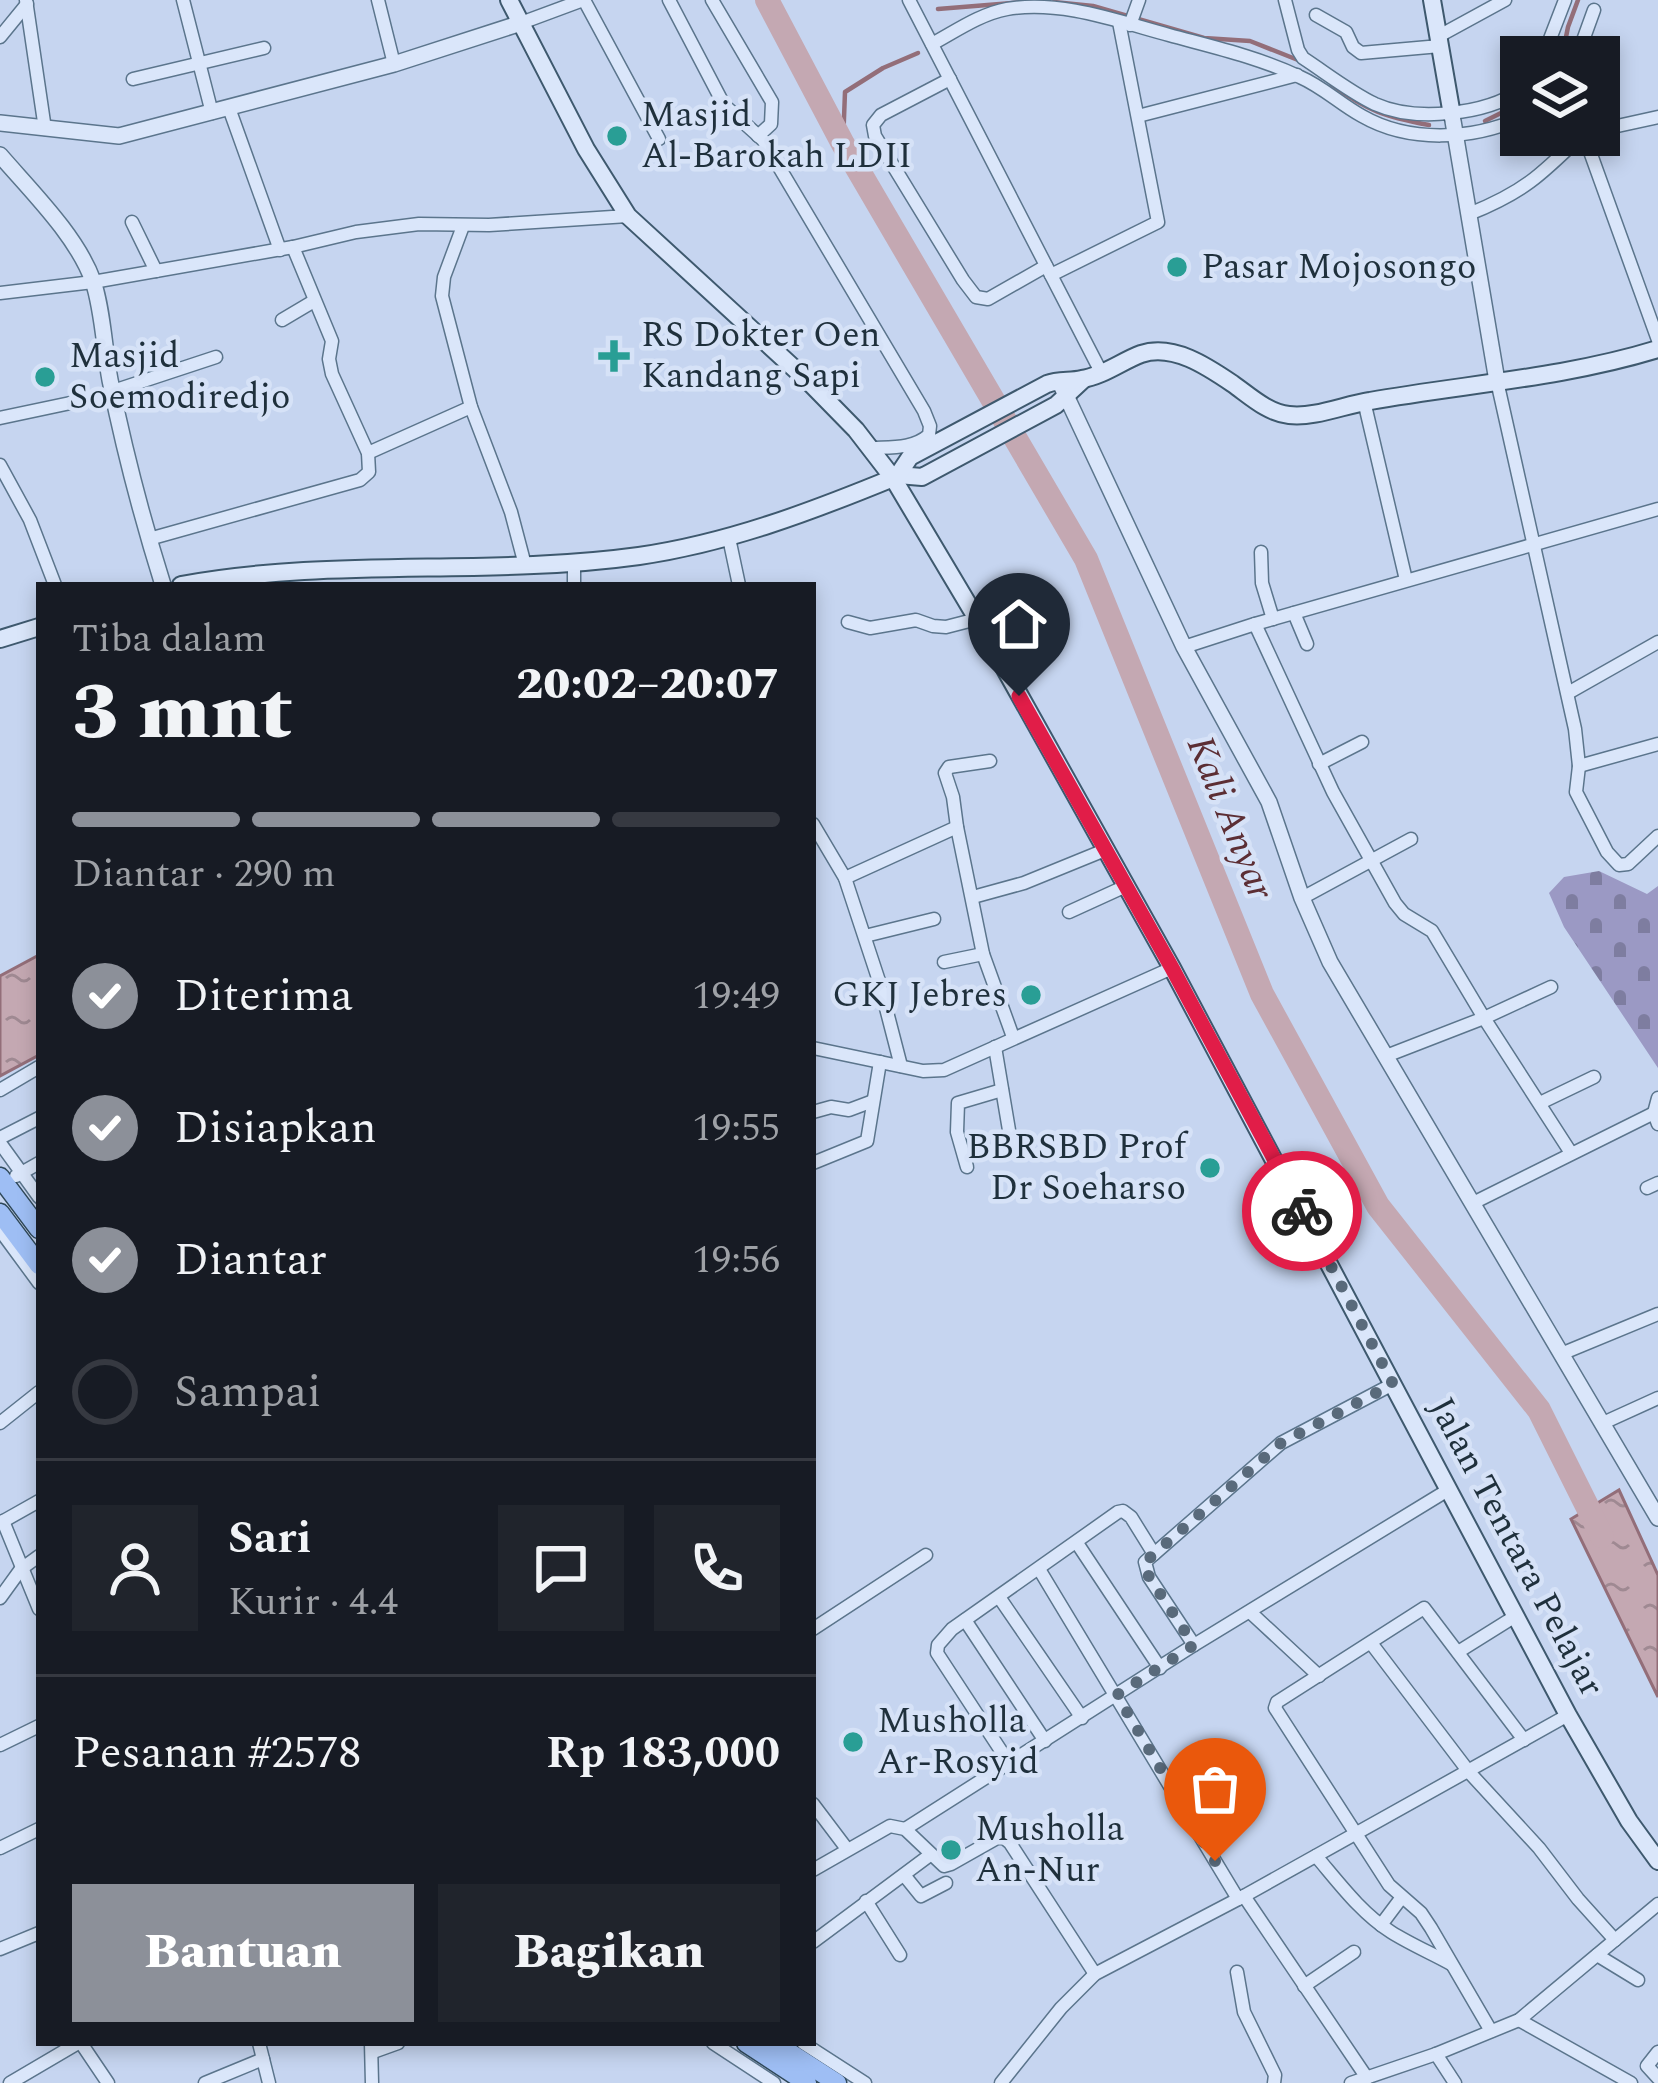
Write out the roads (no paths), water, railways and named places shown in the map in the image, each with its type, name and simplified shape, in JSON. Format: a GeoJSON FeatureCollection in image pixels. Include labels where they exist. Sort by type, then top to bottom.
{"type":"FeatureCollection","features":[{"type":"Feature","properties":{"kind":"main road","name":"Jalan Tentara Pelajar"},"geometry":{"type":"LineString","coordinates":[[509,0],[595,164],[628,216],[809,382],[895,477],[1172,968],[1568,1715],[1620,1807],[1658,1861]]}},
{"type":"Feature","properties":{"kind":"main road"},"geometry":{"type":"LineString","coordinates":[[1432,0],[1452,121]]}},
{"type":"Feature","properties":{"kind":"main road"},"geometry":{"type":"LineString","coordinates":[[895,477],[910,457],[1143,353],[1174,353],[1198,362],[1288,416],[1600,366],[1658,349]]}},
{"type":"Feature","properties":{"kind":"main road"},"geometry":{"type":"LineString","coordinates":[[237,582],[293,572],[374,577],[574,562],[637,556],[729,538],[895,477],[922,477],[1057,391]]}},
{"type":"Feature","properties":{"kind":"main road"},"geometry":{"type":"LineString","coordinates":[[0,639],[36,628]]}},
{"type":"Feature","properties":{"kind":"main road"},"geometry":{"type":"LineString","coordinates":[[9,1177],[36,1223]]}},
{"type":"Feature","properties":{"kind":"main road"},"geometry":{"type":"LineString","coordinates":[[0,1214],[36,1261]]}},
{"type":"Feature","properties":{"kind":"main road"},"geometry":{"type":"LineString","coordinates":[[751,2046],[807,2083]]}},
{"type":"Feature","properties":{"kind":"main road"},"geometry":{"type":"LineString","coordinates":[[781,2046],[837,2083]]}},
{"type":"Feature","properties":{"kind":"street"},"geometry":{"type":"LineString","coordinates":[[148,539],[360,480],[369,472],[368,453],[337,387],[329,358],[332,340],[200,64],[183,0]]}},
{"type":"Feature","properties":{"kind":"street"},"geometry":{"type":"LineString","coordinates":[[378,0],[394,64]]}},
{"type":"Feature","properties":{"kind":"street"},"geometry":{"type":"LineString","coordinates":[[0,123],[119,136],[394,64],[584,0],[659,139]]}},
{"type":"Feature","properties":{"kind":"street"},"geometry":{"type":"LineString","coordinates":[[669,0],[724,105],[763,140],[924,411],[929,435],[917,445],[871,448]]}},
{"type":"Feature","properties":{"kind":"street"},"geometry":{"type":"LineString","coordinates":[[712,0],[772,102],[771,124],[758,136]]}},
{"type":"Feature","properties":{"kind":"street"},"geometry":{"type":"LineString","coordinates":[[909,0],[1048,270],[1093,376]]}},
{"type":"Feature","properties":{"kind":"street"},"geometry":{"type":"LineString","coordinates":[[1285,0],[1305,71],[1377,124],[1398,131],[1452,121],[1500,102]]}},
{"type":"Feature","properties":{"kind":"street"},"geometry":{"type":"LineString","coordinates":[[1316,16],[1346,32],[1361,53],[1440,41],[1505,0]]}},
{"type":"Feature","properties":{"kind":"street"},"geometry":{"type":"LineString","coordinates":[[1551,36],[1565,0]]}},
{"type":"Feature","properties":{"kind":"street"},"geometry":{"type":"LineString","coordinates":[[0,37],[27,2]]}},
{"type":"Feature","properties":{"kind":"street"},"geometry":{"type":"LineString","coordinates":[[27,2],[45,129]]}},
{"type":"Feature","properties":{"kind":"street"},"geometry":{"type":"LineString","coordinates":[[932,44],[1006,10],[1053,8],[1131,16],[1305,71],[1387,109],[1452,121],[1481,132],[1500,125]]}},
{"type":"Feature","properties":{"kind":"street"},"geometry":{"type":"LineString","coordinates":[[1585,36],[1594,10]]}},
{"type":"Feature","properties":{"kind":"street"},"geometry":{"type":"LineString","coordinates":[[950,79],[881,115],[873,125],[875,136],[963,280],[976,297],[988,299],[1158,222],[1138,116],[1131,16]]}},
{"type":"Feature","properties":{"kind":"street"},"geometry":{"type":"LineString","coordinates":[[133,79],[264,47]]}},
{"type":"Feature","properties":{"kind":"street"},"geometry":{"type":"LineString","coordinates":[[1138,116],[1305,71]]}},
{"type":"Feature","properties":{"kind":"street"},"geometry":{"type":"LineString","coordinates":[[1620,125],[1658,117]]}},
{"type":"Feature","properties":{"kind":"street"},"geometry":{"type":"LineString","coordinates":[[1452,121],[1497,381],[1575,728],[1576,792],[1618,865],[1626,865],[1658,836]]}},
{"type":"Feature","properties":{"kind":"street"},"geometry":{"type":"LineString","coordinates":[[0,155],[62,229],[93,282],[113,392],[162,582]]}},
{"type":"Feature","properties":{"kind":"street"},"geometry":{"type":"LineString","coordinates":[[1469,214],[1529,186],[1561,156]]}},
{"type":"Feature","properties":{"kind":"street"},"geometry":{"type":"LineString","coordinates":[[1591,156],[1658,340]]}},
{"type":"Feature","properties":{"kind":"street"},"geometry":{"type":"LineString","coordinates":[[0,293],[93,282],[419,224],[463,226],[628,216]]}},
{"type":"Feature","properties":{"kind":"street"},"geometry":{"type":"LineString","coordinates":[[132,222],[156,271]]}},
{"type":"Feature","properties":{"kind":"street"},"geometry":{"type":"LineString","coordinates":[[463,226],[442,296],[471,406],[511,512],[525,565]]}},
{"type":"Feature","properties":{"kind":"street"},"geometry":{"type":"LineString","coordinates":[[282,320],[314,301]]}},
{"type":"Feature","properties":{"kind":"street"},"geometry":{"type":"LineString","coordinates":[[0,418],[113,392],[216,357]]}},
{"type":"Feature","properties":{"kind":"street"},"geometry":{"type":"LineString","coordinates":[[1057,391],[1184,647],[1269,802],[1330,962],[1658,1518]]}},
{"type":"Feature","properties":{"kind":"street"},"geometry":{"type":"LineString","coordinates":[[1364,401],[1406,580]]}},
{"type":"Feature","properties":{"kind":"street"},"geometry":{"type":"LineString","coordinates":[[368,453],[471,406]]}},
{"type":"Feature","properties":{"kind":"street"},"geometry":{"type":"LineString","coordinates":[[0,465],[30,520],[54,582]]}},
{"type":"Feature","properties":{"kind":"street"},"geometry":{"type":"LineString","coordinates":[[1184,647],[1658,509]]}},
{"type":"Feature","properties":{"kind":"street"},"geometry":{"type":"LineString","coordinates":[[729,538],[738,582]]}},
{"type":"Feature","properties":{"kind":"street"},"geometry":{"type":"LineString","coordinates":[[1261,552],[1262,583],[1273,619]]}},
{"type":"Feature","properties":{"kind":"street"},"geometry":{"type":"LineString","coordinates":[[574,562],[574,582]]}},
{"type":"Feature","properties":{"kind":"street"},"geometry":{"type":"LineString","coordinates":[[1294,613],[1307,644]]}},
{"type":"Feature","properties":{"kind":"street"},"geometry":{"type":"LineString","coordinates":[[848,622],[874,628],[916,620],[946,627],[977,620]]}},
{"type":"Feature","properties":{"kind":"street"},"geometry":{"type":"LineString","coordinates":[[1256,624],[1319,764],[1371,861],[1404,914],[1432,931],[1570,1153]]}},
{"type":"Feature","properties":{"kind":"street"},"geometry":{"type":"LineString","coordinates":[[1568,693],[1658,643]]}},
{"type":"Feature","properties":{"kind":"street"},"geometry":{"type":"LineString","coordinates":[[1319,764],[1362,742]]}},
{"type":"Feature","properties":{"kind":"street"},"geometry":{"type":"LineString","coordinates":[[1579,766],[1658,744]]}},
{"type":"Feature","properties":{"kind":"street"},"geometry":{"type":"LineString","coordinates":[[990,761],[945,770],[983,954],[1012,1037]]}},
{"type":"Feature","properties":{"kind":"street"},"geometry":{"type":"LineString","coordinates":[[845,878],[957,827]]}},
{"type":"Feature","properties":{"kind":"street"},"geometry":{"type":"LineString","coordinates":[[816,833],[845,878],[902,1066]]}},
{"type":"Feature","properties":{"kind":"street"},"geometry":{"type":"LineString","coordinates":[[1302,898],[1412,839]]}},
{"type":"Feature","properties":{"kind":"street"},"geometry":{"type":"LineString","coordinates":[[973,897],[1024,883],[1105,850]]}},
{"type":"Feature","properties":{"kind":"street"},"geometry":{"type":"LineString","coordinates":[[1069,912],[1126,886]]}},
{"type":"Feature","properties":{"kind":"street"},"geometry":{"type":"LineString","coordinates":[[866,936],[934,919]]}},
{"type":"Feature","properties":{"kind":"street"},"geometry":{"type":"LineString","coordinates":[[944,962],[983,954]]}},
{"type":"Feature","properties":{"kind":"street"},"geometry":{"type":"LineString","coordinates":[[816,1049],[923,1071],[944,1070],[1172,968]]}},
{"type":"Feature","properties":{"kind":"street"},"geometry":{"type":"LineString","coordinates":[[1386,1056],[1551,987]]}},
{"type":"Feature","properties":{"kind":"street"},"geometry":{"type":"LineString","coordinates":[[995,1047],[1011,1142]]}},
{"type":"Feature","properties":{"kind":"street"},"geometry":{"type":"LineString","coordinates":[[816,1162],[867,1141],[880,1062]]}},
{"type":"Feature","properties":{"kind":"street"},"geometry":{"type":"LineString","coordinates":[[0,1090],[36,1069]]}},
{"type":"Feature","properties":{"kind":"street"},"geometry":{"type":"LineString","coordinates":[[1540,1103],[1594,1078]]}},
{"type":"Feature","properties":{"kind":"street"},"geometry":{"type":"LineString","coordinates":[[968,1167],[957,1132],[958,1103],[1002,1090]]}},
{"type":"Feature","properties":{"kind":"street"},"geometry":{"type":"LineString","coordinates":[[1473,1203],[1570,1153],[1656,1118],[1658,1098]]}},
{"type":"Feature","properties":{"kind":"street"},"geometry":{"type":"LineString","coordinates":[[816,1111],[831,1107],[849,1110],[873,1101]]}},
{"type":"Feature","properties":{"kind":"street"},"geometry":{"type":"LineString","coordinates":[[36,1120],[0,1141],[9,1177],[36,1195]]}},
{"type":"Feature","properties":{"kind":"street"},"geometry":{"type":"LineString","coordinates":[[0,1230],[36,1279]]}},
{"type":"Feature","properties":{"kind":"street"},"geometry":{"type":"LineString","coordinates":[[1561,1354],[1658,1314]]}},
{"type":"Feature","properties":{"kind":"street"},"geometry":{"type":"LineString","coordinates":[[1194,1645],[1149,1577],[1145,1562],[1281,1443],[1393,1384]]}},
{"type":"Feature","properties":{"kind":"street"},"geometry":{"type":"LineString","coordinates":[[0,1423],[36,1394]]}},
{"type":"Feature","properties":{"kind":"street"},"geometry":{"type":"LineString","coordinates":[[1603,1424],[1658,1399]]}},
{"type":"Feature","properties":{"kind":"street"},"geometry":{"type":"LineString","coordinates":[[905,1829],[1448,1490]]}},
{"type":"Feature","properties":{"kind":"street"},"geometry":{"type":"LineString","coordinates":[[36,1503],[2,1522],[36,1602]]}},
{"type":"Feature","properties":{"kind":"street"},"geometry":{"type":"LineString","coordinates":[[1009,1763],[937,1653],[938,1645],[965,1620],[1123,1511],[1154,1554]]}},
{"type":"Feature","properties":{"kind":"street"},"geometry":{"type":"LineString","coordinates":[[1077,1543],[1160,1668]]}},
{"type":"Feature","properties":{"kind":"street"},"geometry":{"type":"LineString","coordinates":[[816,1628],[926,1555]]}},
{"type":"Feature","properties":{"kind":"street"},"geometry":{"type":"LineString","coordinates":[[0,1598],[21,1569],[36,1558]]}},
{"type":"Feature","properties":{"kind":"street"},"geometry":{"type":"LineString","coordinates":[[1039,1569],[1241,1898],[1366,2078]]}},
{"type":"Feature","properties":{"kind":"street"},"geometry":{"type":"LineString","coordinates":[[999,1597],[1082,1718]]}},
{"type":"Feature","properties":{"kind":"street"},"geometry":{"type":"LineString","coordinates":[[1491,2031],[1421,1913],[1390,1885],[1275,1708],[1277,1702],[1424,1608],[1524,1740]]}},
{"type":"Feature","properties":{"kind":"street"},"geometry":{"type":"LineString","coordinates":[[1250,1612],[1319,1676]]}},
{"type":"Feature","properties":{"kind":"street"},"geometry":{"type":"LineString","coordinates":[[1458,1652],[1514,1617]]}},
{"type":"Feature","properties":{"kind":"street"},"geometry":{"type":"LineString","coordinates":[[965,1620],[1045,1741]]}},
{"type":"Feature","properties":{"kind":"street"},"geometry":{"type":"LineString","coordinates":[[1371,1643],[1469,1772],[1615,1940]]}},
{"type":"Feature","properties":{"kind":"street"},"geometry":{"type":"LineString","coordinates":[[1001,2083],[1095,1974],[1568,1715]]}},
{"type":"Feature","properties":{"kind":"street"},"geometry":{"type":"LineString","coordinates":[[0,1745],[36,1727]]}},
{"type":"Feature","properties":{"kind":"street"},"geometry":{"type":"LineString","coordinates":[[816,1808],[848,1849]]}},
{"type":"Feature","properties":{"kind":"street"},"geometry":{"type":"LineString","coordinates":[[816,1868],[890,1826],[905,1829],[940,1865],[948,1866],[997,1838],[1007,1840],[1095,1974]]}},
{"type":"Feature","properties":{"kind":"street"},"geometry":{"type":"LineString","coordinates":[[0,1848],[36,1830]]}},
{"type":"Feature","properties":{"kind":"street"},"geometry":{"type":"LineString","coordinates":[[816,1940],[930,1855]]}},
{"type":"Feature","properties":{"kind":"street"},"geometry":{"type":"LineString","coordinates":[[1316,1856],[1350,1897],[1381,1924],[1452,1965]]}},
{"type":"Feature","properties":{"kind":"street"},"geometry":{"type":"LineString","coordinates":[[904,1875],[921,1896],[946,1883]]}},
{"type":"Feature","properties":{"kind":"street"},"geometry":{"type":"LineString","coordinates":[[1381,1924],[1402,1897]]}},
{"type":"Feature","properties":{"kind":"street"},"geometry":{"type":"LineString","coordinates":[[866,1901],[900,1955]]}},
{"type":"Feature","properties":{"kind":"street"},"geometry":{"type":"LineString","coordinates":[[1351,2083],[1519,2020],[1658,1904]]}},
{"type":"Feature","properties":{"kind":"street"},"geometry":{"type":"LineString","coordinates":[[0,1949],[36,1934]]}},
{"type":"Feature","properties":{"kind":"street"},"geometry":{"type":"LineString","coordinates":[[1304,1986],[1354,1952]]}},
{"type":"Feature","properties":{"kind":"street"},"geometry":{"type":"LineString","coordinates":[[1597,1955],[1638,1980]]}},
{"type":"Feature","properties":{"kind":"street"},"geometry":{"type":"LineString","coordinates":[[1237,1972],[1244,2012],[1275,2075],[1274,2083]]}},
{"type":"Feature","properties":{"kind":"street"},"geometry":{"type":"LineString","coordinates":[[1519,2020],[1631,2083]]}},
{"type":"Feature","properties":{"kind":"street"},"geometry":{"type":"LineString","coordinates":[[10,2083],[74,2046]]}},
{"type":"Feature","properties":{"kind":"street"},"geometry":{"type":"LineString","coordinates":[[81,2046],[108,2083]]}},
{"type":"Feature","properties":{"kind":"street"},"geometry":{"type":"LineString","coordinates":[[260,2046],[269,2083]]}},
{"type":"Feature","properties":{"kind":"street"},"geometry":{"type":"LineString","coordinates":[[718,2046],[774,2083]]}},
{"type":"Feature","properties":{"kind":"street"},"geometry":{"type":"LineString","coordinates":[[808,2046],[865,2083]]}},
{"type":"Feature","properties":{"kind":"street"},"geometry":{"type":"LineString","coordinates":[[372,2048],[372,2083]]}},
{"type":"Feature","properties":{"kind":"street"},"geometry":{"type":"LineString","coordinates":[[1658,2052],[1647,2066],[1658,2078]]}},
{"type":"Feature","properties":{"kind":"street"},"geometry":{"type":"LineString","coordinates":[[1436,2054],[1455,2083]]}},
{"type":"Feature","properties":{"kind":"street"},"geometry":{"type":"LineString","coordinates":[[206,2083],[263,2059]]}},
{"type":"Feature","properties":{"kind":"water"},"geometry":{"type":"Polygon","coordinates":[[[36,957],[36,1057],[0,1076],[0,976],[36,957]]]}},
{"type":"Feature","properties":{"kind":"water"},"geometry":{"type":"Polygon","coordinates":[[[1619,1490],[1658,1575],[1658,1697],[1571,1519],[1619,1490]]]}},
{"type":"Feature","properties":{"kind":"waterway","name":"Kali Anyar"},"geometry":{"type":"LineString","coordinates":[[767,0],[843,144],[1086,559],[1262,994],[1378,1206],[1539,1410],[1602,1536]]}},
{"type":"Feature","properties":{"kind":"waterway"},"geometry":{"type":"LineString","coordinates":[[1566,36],[1578,0]]}},
{"type":"Feature","properties":{"kind":"waterway"},"geometry":{"type":"LineString","coordinates":[[938,9],[1024,2]]}},
{"type":"Feature","properties":{"kind":"waterway"},"geometry":{"type":"LineString","coordinates":[[1054,2],[1093,6],[1204,38],[1250,41],[1298,60]]}},
{"type":"Feature","properties":{"kind":"waterway"},"geometry":{"type":"LineString","coordinates":[[843,144],[845,92],[918,53]]}},
{"type":"Feature","properties":{"kind":"waterway"},"geometry":{"type":"LineString","coordinates":[[1331,84],[1377,112],[1429,125]]}},
{"type":"Feature","properties":{"kind":"waterway"},"geometry":{"type":"LineString","coordinates":[[1485,121],[1500,114]]}},
{"type":"Feature","properties":{"kind":"place","name":"Masjid Al-Barokah LDII"},"geometry":{"type":"Point","coordinates":[617,136]}},
{"type":"Feature","properties":{"kind":"place","name":"Pasar Mojosongo"},"geometry":{"type":"Point","coordinates":[1177,267]}},
{"type":"Feature","properties":{"kind":"place","name":"RS Dokter Oen Kandang Sapi"},"geometry":{"type":"Point","coordinates":[614,356]}},
{"type":"Feature","properties":{"kind":"place","name":"Masjid Soemodiredjo"},"geometry":{"type":"Point","coordinates":[45,377]}},
{"type":"Feature","properties":{"kind":"place","name":"GKJ Jebres"},"geometry":{"type":"Point","coordinates":[1031,995]}},
{"type":"Feature","properties":{"kind":"place","name":"BBRSBD Prof Dr Soeharso"},"geometry":{"type":"Point","coordinates":[1210,1168]}},
{"type":"Feature","properties":{"kind":"place","name":"Musholla Ar-Rosyid"},"geometry":{"type":"Point","coordinates":[853,1742]}},
{"type":"Feature","properties":{"kind":"place","name":"Musholla An-Nur"},"geometry":{"type":"Point","coordinates":[951,1850]}}]}
